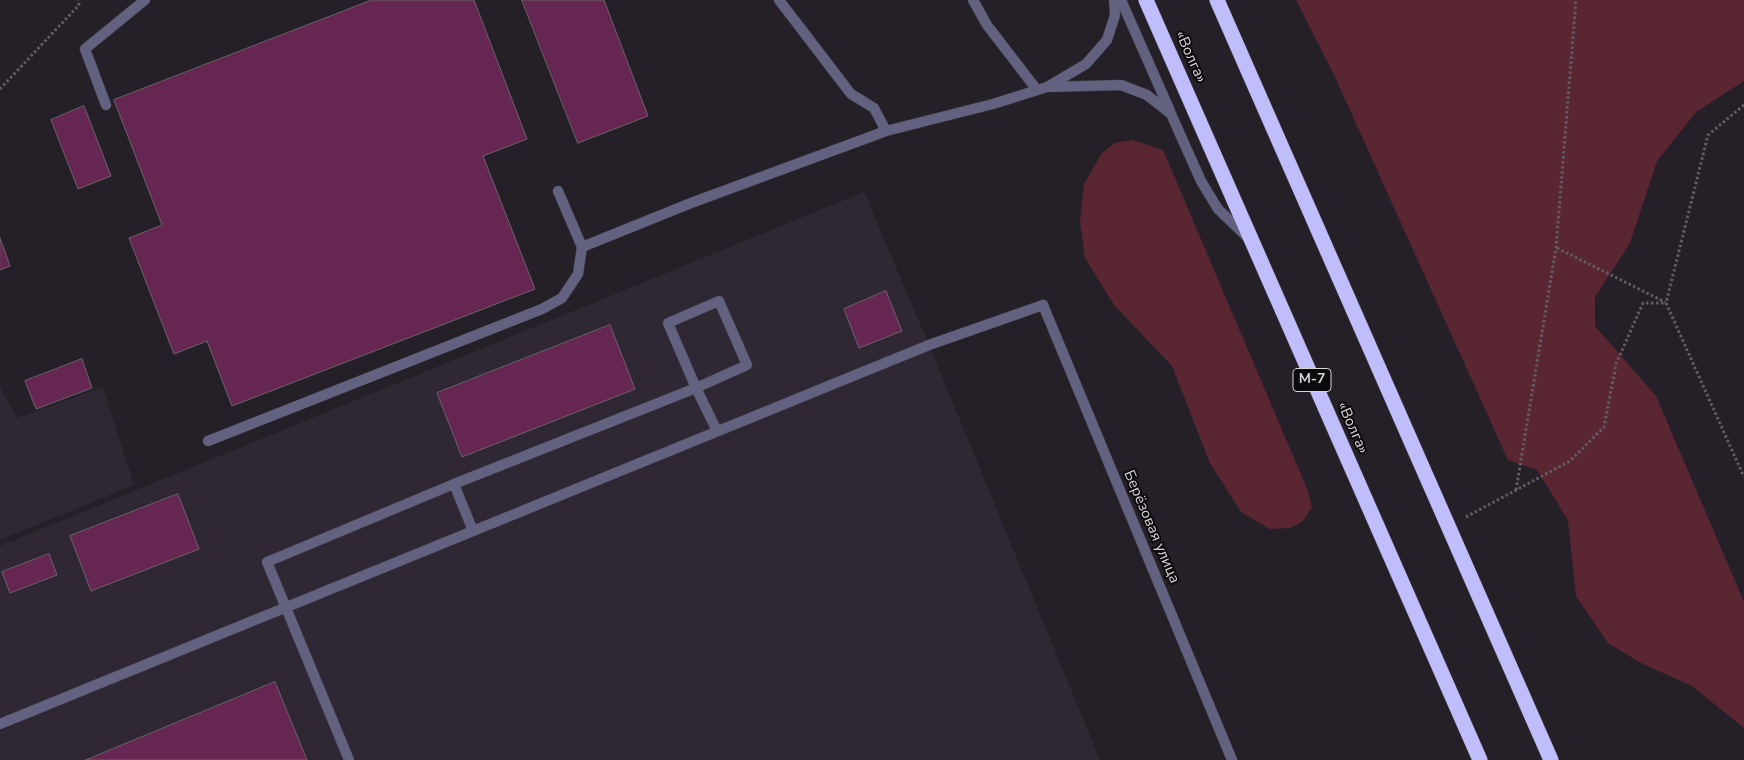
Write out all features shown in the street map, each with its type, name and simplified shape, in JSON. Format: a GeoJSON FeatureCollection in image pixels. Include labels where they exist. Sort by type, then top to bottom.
{"type":"FeatureCollection","features":[{"type":"Feature","properties":{"kind":"highway","name":"«Волга»"},"geometry":{"type":"LineString","coordinates":[[1146,0],[1480,760]]}},
{"type":"Feature","properties":{"kind":"highway"},"geometry":{"type":"LineString","coordinates":[[1217,0],[1551,760]]}},
{"type":"Feature","properties":{"kind":"street"},"geometry":{"type":"LineString","coordinates":[[779,0],[851,94],[874,108],[886,131]]}},
{"type":"Feature","properties":{"kind":"street"},"geometry":{"type":"LineString","coordinates":[[973,0],[987,25],[1042,89]]}},
{"type":"Feature","properties":{"kind":"street"},"geometry":{"type":"LineString","coordinates":[[582,247],[691,203],[886,131],[993,104],[1042,89],[1086,64],[1107,40],[1115,16],[1114,0]]}},
{"type":"Feature","properties":{"kind":"street"},"geometry":{"type":"LineString","coordinates":[[1121,0],[1201,181],[1218,209],[1251,240]]}},
{"type":"Feature","properties":{"kind":"street"},"geometry":{"type":"LineString","coordinates":[[106,105],[85,49],[141,2]]}},
{"type":"Feature","properties":{"kind":"street"},"geometry":{"type":"LineString","coordinates":[[1042,89],[1121,86],[1147,95],[1171,114]]}},
{"type":"Feature","properties":{"kind":"street"},"geometry":{"type":"LineString","coordinates":[[208,441],[542,309],[562,298],[578,274],[582,247],[558,191]]}},
{"type":"Feature","properties":{"kind":"street"},"geometry":{"type":"LineString","coordinates":[[0,724],[286,607],[473,531],[717,431],[696,388],[668,323],[719,301],[747,365],[696,388],[454,484],[267,562],[286,607],[349,760]]}},
{"type":"Feature","properties":{"kind":"street","name":"Берёзовая улица"},"geometry":{"type":"LineString","coordinates":[[717,431],[929,345],[1043,305],[1232,760]]}},
{"type":"Feature","properties":{"kind":"street"},"geometry":{"type":"LineString","coordinates":[[454,484],[473,531]]}},
{"type":"Feature","properties":{"kind":"path"},"geometry":{"type":"LineString","coordinates":[[0,89],[79,5],[78,0]]}},
{"type":"Feature","properties":{"kind":"path"},"geometry":{"type":"LineString","coordinates":[[1516,490],[1556,248],[1576,0]]}},
{"type":"Feature","properties":{"kind":"path"},"geometry":{"type":"LineString","coordinates":[[1744,105],[1708,135],[1666,302],[1744,477]]}},
{"type":"Feature","properties":{"kind":"path"},"geometry":{"type":"LineString","coordinates":[[1556,248],[1666,302]]}},
{"type":"Feature","properties":{"kind":"path"},"geometry":{"type":"LineString","coordinates":[[1448,526],[1570,461],[1604,427],[1616,364],[1643,303],[1666,302]]}},
{"type":"Feature","properties":{"kind":"shaded area"},"geometry":{"type":"Polygon","coordinates":[[[1296,0],[1744,0],[1744,81],[1696,112],[1657,161],[1630,243],[1595,297],[1595,326],[1656,396],[1744,602],[1744,728],[1692,686],[1641,663],[1608,643],[1576,596],[1568,520],[1537,470],[1508,460],[1335,77],[1296,0]]]}},
{"type":"Feature","properties":{"kind":"shaded area"},"geometry":{"type":"Polygon","coordinates":[[[1132,140],[1163,150],[1308,491],[1312,507],[1302,522],[1289,528],[1270,529],[1241,512],[1210,463],[1172,366],[1114,305],[1085,258],[1080,221],[1084,184],[1102,153],[1115,143],[1132,140]]]}},
{"type":"Feature","properties":{"kind":"shaded area"},"geometry":{"type":"Polygon","coordinates":[[[864,192],[1100,760],[0,760],[0,546],[864,192]]]}},
{"type":"Feature","properties":{"kind":"shaded area"},"geometry":{"type":"Polygon","coordinates":[[[0,387],[17,418],[103,387],[134,485],[0,540],[0,387]]]}},
{"type":"Feature","properties":{"kind":"building"},"geometry":{"type":"Polygon","coordinates":[[[372,0],[474,0],[527,139],[483,156],[535,289],[232,406],[207,341],[174,354],[129,238],[162,225],[114,100],[372,0]]]}},
{"type":"Feature","properties":{"kind":"building"},"geometry":{"type":"Polygon","coordinates":[[[522,0],[604,0],[648,116],[578,143],[522,0]]]}},
{"type":"Feature","properties":{"kind":"building"},"geometry":{"type":"Polygon","coordinates":[[[84,106],[111,176],[78,189],[51,120],[84,106]]]}},
{"type":"Feature","properties":{"kind":"building"},"geometry":{"type":"Polygon","coordinates":[[[0,238],[10,266],[0,270],[0,238]]]}},
{"type":"Feature","properties":{"kind":"building"},"geometry":{"type":"Polygon","coordinates":[[[886,291],[902,331],[859,348],[844,309],[886,291]]]}},
{"type":"Feature","properties":{"kind":"building"},"geometry":{"type":"Polygon","coordinates":[[[610,325],[635,389],[462,457],[437,393],[610,325]]]}},
{"type":"Feature","properties":{"kind":"building"},"geometry":{"type":"Polygon","coordinates":[[[82,359],[92,388],[36,409],[25,381],[82,359]]]}},
{"type":"Feature","properties":{"kind":"building"},"geometry":{"type":"Polygon","coordinates":[[[178,494],[199,549],[91,591],[70,536],[178,494]]]}},
{"type":"Feature","properties":{"kind":"building"},"geometry":{"type":"Polygon","coordinates":[[[49,554],[57,575],[10,593],[2,572],[49,554]]]}},
{"type":"Feature","properties":{"kind":"building"},"geometry":{"type":"Polygon","coordinates":[[[275,682],[307,760],[86,760],[275,682]]]}}]}
